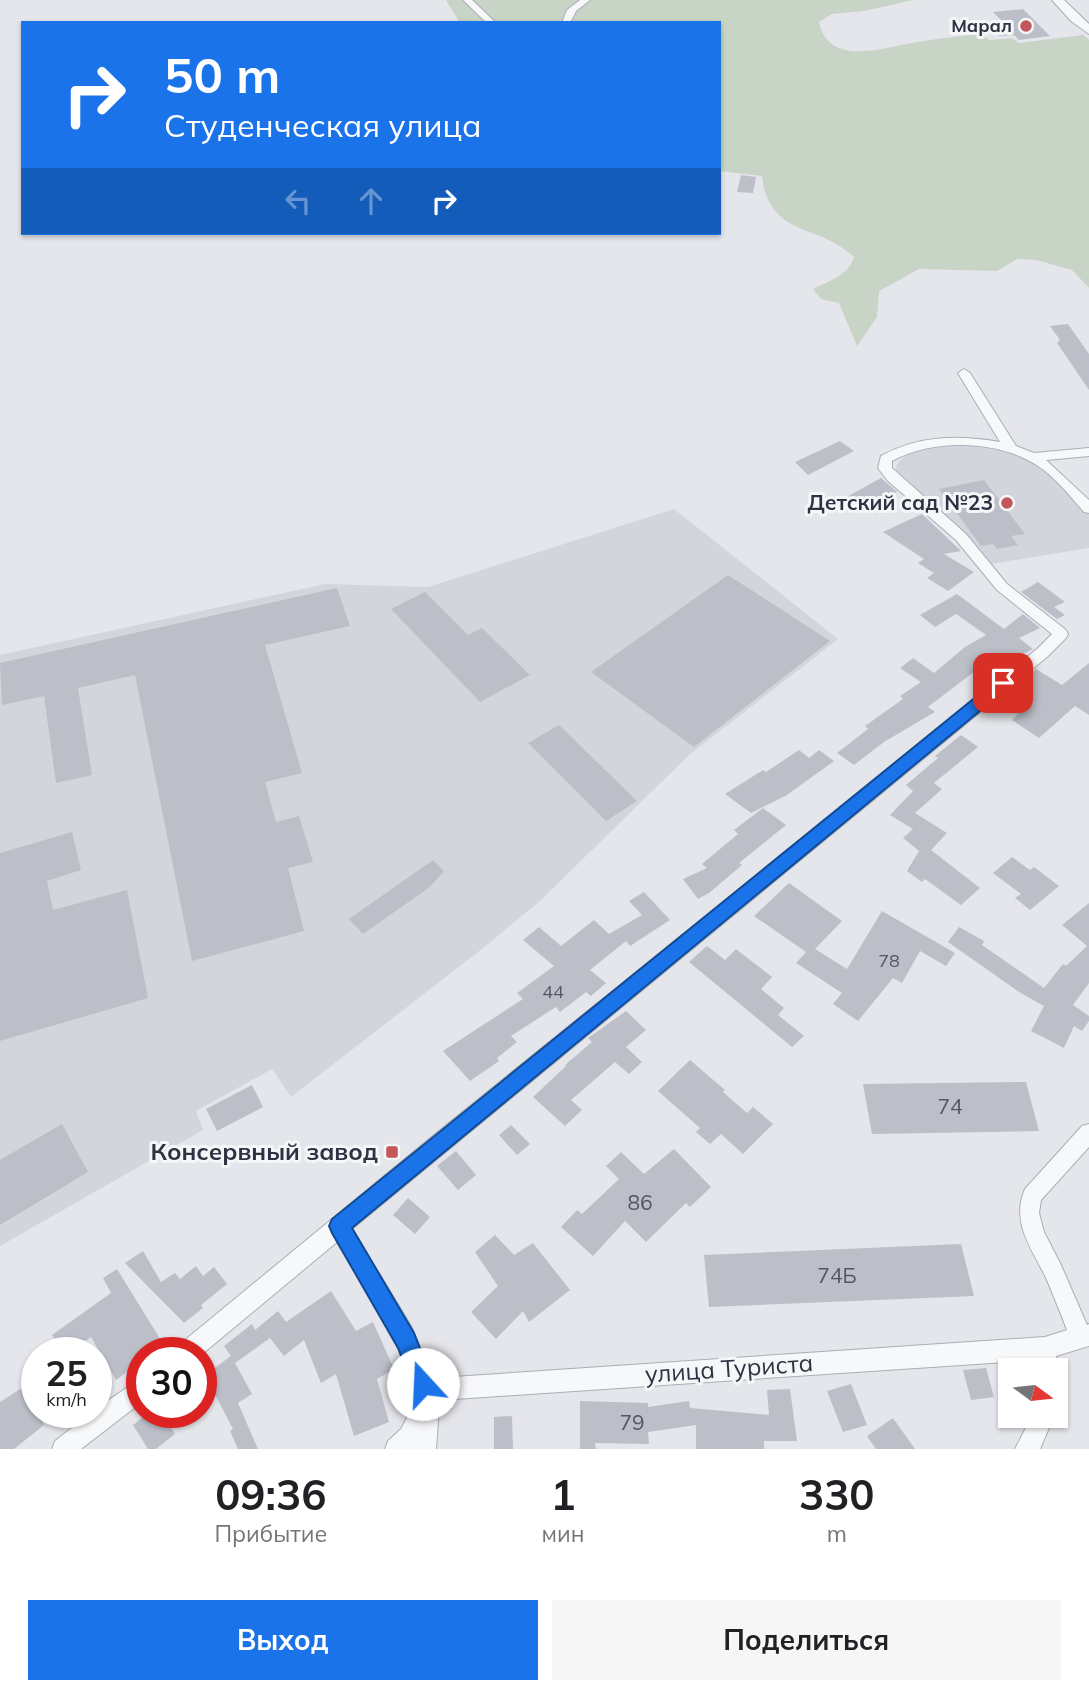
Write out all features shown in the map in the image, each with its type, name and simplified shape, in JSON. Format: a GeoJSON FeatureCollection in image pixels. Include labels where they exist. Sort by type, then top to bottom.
{"type":"FeatureCollection","features":[{"type":"Feature","properties":{"kind":"street"},"geometry":{"type":"LineString","coordinates":[[467,0],[490,21]]}},
{"type":"Feature","properties":{"kind":"street"},"geometry":{"type":"LineString","coordinates":[[566,21],[574,7],[586,0]]}},
{"type":"Feature","properties":{"kind":"street"},"geometry":{"type":"LineString","coordinates":[[1058,0],[1089,30]]}},
{"type":"Feature","properties":{"kind":"street"},"geometry":{"type":"LineString","coordinates":[[964,373],[1021,454],[1053,473],[1089,509]]}},
{"type":"Feature","properties":{"kind":"street"},"geometry":{"type":"LineString","coordinates":[[206,1337],[1042,653],[1061,634],[1002,587],[961,537],[923,507],[885,468],[886,459],[901,450],[937,442],[970,442],[1021,454],[1089,452]]}},
{"type":"Feature","properties":{"kind":"street"},"geometry":{"type":"LineString","coordinates":[[1085,1336],[1034,1235],[1029,1213],[1032,1196],[1089,1133]]}},
{"type":"Feature","properties":{"kind":"street"},"geometry":{"type":"LineString","coordinates":[[339,1226],[406,1341],[418,1367],[428,1401],[425,1449]]}},
{"type":"Feature","properties":{"kind":"street","name":"улица Туриста"},"geometry":{"type":"LineString","coordinates":[[1047,1358],[1085,1336]]}},
{"type":"Feature","properties":{"kind":"street","name":"улица Туриста"},"geometry":{"type":"LineString","coordinates":[[428,1401],[453,1388],[998,1361]]}},
{"type":"Feature","properties":{"kind":"street"},"geometry":{"type":"LineString","coordinates":[[63,1449],[126,1400]]}},
{"type":"Feature","properties":{"kind":"street"},"geometry":{"type":"LineString","coordinates":[[396,1449],[409,1437],[428,1401]]}},
{"type":"Feature","properties":{"kind":"street"},"geometry":{"type":"LineString","coordinates":[[1026,1449],[1039,1428]]}},
{"type":"Feature","properties":{"kind":"shaded area","name":"Детский сад №23"},"geometry":{"type":"Polygon","coordinates":[[[979,445],[1015,454],[1043,468],[1089,512],[1089,548],[991,564],[948,518],[896,470],[897,464],[908,453],[926,447],[979,445]]]}},
{"type":"Feature","properties":{"kind":"shaded area","name":"Консервный завод"},"geometry":{"type":"Polygon","coordinates":[[[674,509],[838,639],[689,755],[541,900],[291,1097],[272,1069],[196,1111],[203,1130],[0,1246],[0,655],[325,584],[428,587],[674,509]]]}},
{"type":"Feature","properties":{"kind":"green space"},"geometry":{"type":"Polygon","coordinates":[[[446,0],[913,0],[864,11],[832,14],[819,22],[824,36],[833,45],[844,50],[857,51],[981,33],[989,40],[1012,38],[1019,43],[1083,35],[1089,40],[1089,288],[1072,270],[1036,260],[1017,259],[997,271],[919,269],[879,291],[877,317],[857,346],[839,303],[821,299],[813,289],[843,273],[854,257],[840,246],[785,220],[774,210],[762,176],[721,171],[721,21],[459,21],[446,0]]]}},
{"type":"Feature","properties":{"kind":"building"},"geometry":{"type":"Polygon","coordinates":[[[1023,9],[1050,36],[1019,40],[1014,35],[999,36],[989,25],[1002,21],[993,12],[1023,9]]]}},
{"type":"Feature","properties":{"kind":"building"},"geometry":{"type":"Polygon","coordinates":[[[741,175],[756,177],[753,193],[737,192],[741,175]]]}},
{"type":"Feature","properties":{"kind":"building"},"geometry":{"type":"Polygon","coordinates":[[[1068,324],[1089,354],[1089,390],[1057,343],[1060,340],[1050,326],[1068,324]]]}},
{"type":"Feature","properties":{"kind":"building"},"geometry":{"type":"Polygon","coordinates":[[[840,441],[854,451],[808,475],[795,462],[840,441]]]}},
{"type":"Feature","properties":{"kind":"building"},"geometry":{"type":"Polygon","coordinates":[[[881,478],[897,492],[858,510],[843,499],[881,478]]]}},
{"type":"Feature","properties":{"kind":"building"},"geometry":{"type":"Polygon","coordinates":[[[984,480],[1025,534],[1011,536],[1018,545],[997,549],[993,544],[981,546],[939,489],[984,480]]]}},
{"type":"Feature","properties":{"kind":"building"},"geometry":{"type":"Polygon","coordinates":[[[922,514],[961,551],[944,554],[974,572],[948,591],[927,578],[934,573],[918,563],[924,559],[883,532],[922,514]]]}},
{"type":"Feature","properties":{"kind":"building"},"geometry":{"type":"Polygon","coordinates":[[[728,575],[830,641],[694,747],[591,672],[728,575]]]}},
{"type":"Feature","properties":{"kind":"building"},"geometry":{"type":"Polygon","coordinates":[[[1038,582],[1065,602],[1054,607],[1065,615],[1057,619],[1021,592],[1038,582]]]}},
{"type":"Feature","properties":{"kind":"building"},"geometry":{"type":"Polygon","coordinates":[[[337,588],[350,626],[265,645],[302,773],[265,782],[276,822],[299,816],[313,862],[288,868],[304,931],[192,961],[135,675],[78,688],[92,775],[56,783],[44,696],[2,705],[0,663],[337,588]]]}},
{"type":"Feature","properties":{"kind":"building"},"geometry":{"type":"Polygon","coordinates":[[[425,592],[468,635],[482,628],[530,675],[480,702],[391,609],[425,592]]]}},
{"type":"Feature","properties":{"kind":"building"},"geometry":{"type":"Polygon","coordinates":[[[957,594],[1004,629],[1023,614],[1040,628],[1019,638],[1033,649],[1017,657],[1020,659],[1003,673],[988,661],[928,707],[935,712],[884,742],[854,765],[837,753],[868,729],[865,726],[903,699],[900,696],[921,682],[900,668],[913,658],[934,673],[965,647],[986,635],[956,614],[935,627],[920,615],[957,594]]]}},
{"type":"Feature","properties":{"kind":"building"},"geometry":{"type":"Polygon","coordinates":[[[1089,663],[1089,715],[1075,706],[1039,738],[1012,720],[1019,713],[1001,702],[1036,669],[1062,685],[1089,663]]]}},
{"type":"Feature","properties":{"kind":"building"},"geometry":{"type":"Polygon","coordinates":[[[559,725],[637,801],[606,821],[528,743],[559,725]]]}},
{"type":"Feature","properties":{"kind":"building"},"geometry":{"type":"Polygon","coordinates":[[[961,735],[978,747],[934,783],[942,789],[915,813],[947,833],[931,850],[980,888],[961,905],[925,879],[922,882],[907,871],[919,851],[903,838],[913,829],[890,815],[913,791],[906,785],[961,735]]]}},
{"type":"Feature","properties":{"kind":"building"},"geometry":{"type":"Polygon","coordinates":[[[799,750],[809,758],[819,750],[834,761],[787,795],[751,813],[725,794],[763,770],[766,772],[799,750]]]}},
{"type":"Feature","properties":{"kind":"building"},"geometry":{"type":"Polygon","coordinates":[[[763,808],[786,825],[739,863],[742,865],[709,893],[698,899],[683,879],[707,868],[702,864],[738,834],[734,830],[763,808]]]}},
{"type":"Feature","properties":{"kind":"building"},"geometry":{"type":"Polygon","coordinates":[[[72,832],[81,870],[47,881],[53,910],[127,890],[148,998],[0,1041],[0,853],[72,832]]]}},
{"type":"Feature","properties":{"kind":"building"},"geometry":{"type":"Polygon","coordinates":[[[1012,857],[1030,870],[1034,867],[1059,886],[1030,910],[1015,898],[1021,894],[993,873],[1012,857]]]}},
{"type":"Feature","properties":{"kind":"building"},"geometry":{"type":"Polygon","coordinates":[[[433,860],[444,871],[430,887],[363,934],[349,919],[433,860]]]}},
{"type":"Feature","properties":{"kind":"building"},"geometry":{"type":"Polygon","coordinates":[[[789,883],[842,921],[815,949],[847,969],[882,911],[955,953],[946,966],[920,951],[902,983],[893,978],[858,1021],[833,1004],[842,993],[796,963],[806,952],[754,916],[789,883]]]}},
{"type":"Feature","properties":{"kind":"building"},"geometry":{"type":"Polygon","coordinates":[[[644,892],[670,920],[630,946],[626,941],[590,970],[606,983],[591,996],[586,992],[560,1012],[556,1007],[511,1036],[517,1042],[497,1058],[499,1061],[470,1081],[443,1051],[523,999],[517,993],[554,966],[523,940],[539,927],[561,946],[594,920],[609,934],[642,915],[629,901],[644,892]]]}},
{"type":"Feature","properties":{"kind":"building"},"geometry":{"type":"Polygon","coordinates":[[[1089,903],[1089,983],[1073,1005],[1089,1016],[1089,1021],[1082,1031],[1074,1026],[1064,1048],[1031,1031],[1044,1006],[1019,992],[948,942],[959,927],[984,941],[982,945],[1044,988],[1063,964],[1066,966],[1087,946],[1062,925],[1089,903]]]}},
{"type":"Feature","properties":{"kind":"building"},"geometry":{"type":"Polygon","coordinates":[[[707,946],[725,960],[736,949],[772,977],[761,989],[784,1008],[778,1015],[804,1036],[792,1047],[689,962],[707,946]]]}},
{"type":"Feature","properties":{"kind":"building"},"geometry":{"type":"Polygon","coordinates":[[[626,1011],[646,1030],[626,1047],[642,1062],[629,1074],[615,1062],[571,1100],[582,1110],[565,1126],[533,1097],[592,1042],[588,1038],[626,1011]]]}},
{"type":"Feature","properties":{"kind":"building"},"geometry":{"type":"Polygon","coordinates":[[[690,1060],[747,1113],[753,1107],[773,1124],[743,1154],[721,1134],[710,1144],[696,1132],[700,1128],[658,1091],[690,1060]]]}},
{"type":"Feature","properties":{"kind":"building"},"geometry":{"type":"Polygon","coordinates":[[[1026,1082],[1039,1131],[872,1134],[863,1084],[1026,1082]]]}},
{"type":"Feature","properties":{"kind":"building"},"geometry":{"type":"Polygon","coordinates":[[[252,1085],[263,1107],[217,1131],[206,1109],[252,1085]]]}},
{"type":"Feature","properties":{"kind":"building"},"geometry":{"type":"Polygon","coordinates":[[[62,1124],[88,1172],[0,1225],[0,1160],[62,1124]]]}},
{"type":"Feature","properties":{"kind":"building"},"geometry":{"type":"Polygon","coordinates":[[[511,1125],[530,1144],[517,1155],[499,1135],[511,1125]]]}},
{"type":"Feature","properties":{"kind":"building"},"geometry":{"type":"Polygon","coordinates":[[[674,1149],[711,1187],[690,1207],[686,1203],[646,1242],[625,1221],[593,1256],[561,1227],[577,1210],[582,1214],[619,1179],[606,1166],[621,1152],[644,1174],[674,1149]]]}},
{"type":"Feature","properties":{"kind":"building"},"geometry":{"type":"Polygon","coordinates":[[[456,1151],[476,1175],[458,1190],[437,1166],[456,1151]]]}},
{"type":"Feature","properties":{"kind":"building"},"geometry":{"type":"Polygon","coordinates":[[[408,1198],[430,1217],[415,1234],[393,1215],[408,1198]]]}},
{"type":"Feature","properties":{"kind":"building"},"geometry":{"type":"Polygon","coordinates":[[[495,1235],[514,1255],[533,1243],[570,1290],[529,1322],[523,1311],[496,1339],[471,1312],[498,1286],[475,1252],[495,1235]]]}},
{"type":"Feature","properties":{"kind":"building"},"geometry":{"type":"Polygon","coordinates":[[[961,1244],[974,1296],[709,1307],[704,1255],[961,1244]]]}},
{"type":"Feature","properties":{"kind":"building"},"geometry":{"type":"Polygon","coordinates":[[[143,1251],[161,1282],[175,1273],[180,1279],[196,1266],[203,1276],[214,1267],[227,1284],[184,1323],[125,1263],[143,1251]]]}},
{"type":"Feature","properties":{"kind":"building"},"geometry":{"type":"Polygon","coordinates":[[[117,1269],[159,1337],[126,1337],[126,1373],[116,1380],[112,1373],[112,1337],[52,1335],[111,1293],[103,1278],[117,1269]]]}},
{"type":"Feature","properties":{"kind":"building"},"geometry":{"type":"Polygon","coordinates":[[[331,1291],[356,1331],[373,1322],[394,1369],[377,1379],[389,1422],[354,1436],[336,1374],[321,1383],[304,1340],[284,1356],[270,1338],[235,1363],[252,1394],[238,1403],[258,1449],[238,1449],[230,1431],[233,1429],[217,1398],[217,1366],[231,1356],[224,1346],[252,1324],[255,1330],[278,1311],[286,1322],[331,1291]]]}},
{"type":"Feature","properties":{"kind":"building"},"geometry":{"type":"Polygon","coordinates":[[[986,1368],[994,1397],[971,1400],[963,1370],[986,1368]]]}},
{"type":"Feature","properties":{"kind":"building"},"geometry":{"type":"Polygon","coordinates":[[[851,1384],[867,1425],[843,1432],[827,1391],[851,1384]]]}},
{"type":"Feature","properties":{"kind":"building"},"geometry":{"type":"Polygon","coordinates":[[[21,1389],[21,1428],[40,1428],[14,1449],[0,1449],[0,1402],[21,1389]]]}},
{"type":"Feature","properties":{"kind":"building"},"geometry":{"type":"Polygon","coordinates":[[[790,1389],[797,1441],[764,1441],[764,1449],[696,1449],[696,1425],[648,1432],[649,1444],[595,1443],[596,1449],[580,1449],[580,1401],[648,1403],[648,1407],[689,1401],[690,1408],[769,1415],[767,1390],[790,1389]]]}},
{"type":"Feature","properties":{"kind":"building"},"geometry":{"type":"Polygon","coordinates":[[[512,1416],[513,1449],[494,1449],[494,1417],[512,1416]]]}},
{"type":"Feature","properties":{"kind":"building"},"geometry":{"type":"Polygon","coordinates":[[[893,1418],[915,1449],[876,1449],[867,1436],[893,1418]]]}},
{"type":"Feature","properties":{"kind":"building"},"geometry":{"type":"Polygon","coordinates":[[[135,1428],[171,1428],[175,1434],[156,1449],[148,1449],[135,1428]]]}},
{"type":"Feature","properties":{"kind":"place","name":"Марал"},"geometry":{"type":"Point","coordinates":[1026,26]}},
{"type":"Feature","properties":{"kind":"place","name":"Детский сад №23"},"geometry":{"type":"Point","coordinates":[1007,503]}},
{"type":"Feature","properties":{"kind":"place","name":"Консервный завод"},"geometry":{"type":"Point","coordinates":[392,1152]}},
{"type":"Feature","properties":{"kind":"route"},"geometry":{"type":"LineString","coordinates":[[423,1384],[406,1341],[339,1226],[1003,683]]}}]}
